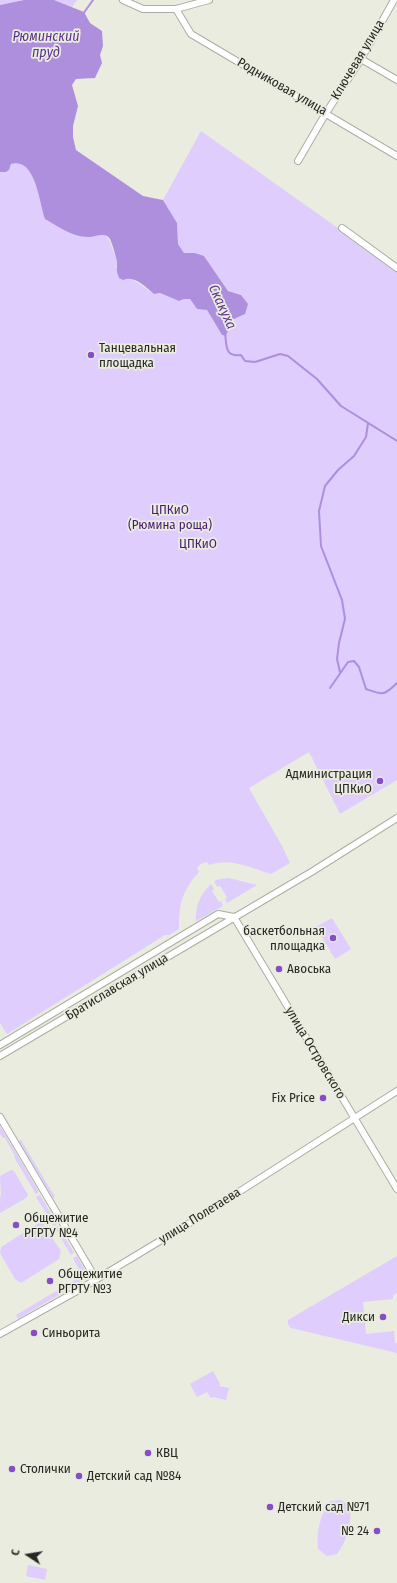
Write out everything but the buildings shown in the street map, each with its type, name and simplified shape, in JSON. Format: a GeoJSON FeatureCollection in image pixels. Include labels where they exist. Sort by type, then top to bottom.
{"type":"FeatureCollection","features":[{"type":"Feature","properties":{"kind":"street"},"geometry":{"type":"LineString","coordinates":[[123,0],[143,9],[176,10],[209,0]]}},
{"type":"Feature","properties":{"kind":"street","name":"Ключевая улица"},"geometry":{"type":"LineString","coordinates":[[298,161],[326,113],[361,59],[394,0]]}},
{"type":"Feature","properties":{"kind":"street","name":"Родниковая улица"},"geometry":{"type":"LineString","coordinates":[[176,10],[191,34],[397,156]]}},
{"type":"Feature","properties":{"kind":"street"},"geometry":{"type":"LineString","coordinates":[[361,59],[397,80]]}},
{"type":"Feature","properties":{"kind":"street"},"geometry":{"type":"LineString","coordinates":[[342,228],[397,268]]}},
{"type":"Feature","properties":{"kind":"street","name":"Братиславская улица"},"geometry":{"type":"LineString","coordinates":[[0,1056],[313,871],[397,818]]}},
{"type":"Feature","properties":{"kind":"street","name":"Братиславская улица"},"geometry":{"type":"LineString","coordinates":[[0,1045],[218,914],[234,917]]}},
{"type":"Feature","properties":{"kind":"street","name":"улица Островского"},"geometry":{"type":"LineString","coordinates":[[234,917],[397,1189]]}},
{"type":"Feature","properties":{"kind":"street","name":"улица Полетаева"},"geometry":{"type":"LineString","coordinates":[[0,1334],[198,1218],[397,1091]]}},
{"type":"Feature","properties":{"kind":"street"},"geometry":{"type":"LineString","coordinates":[[0,1117],[96,1279]]}},
{"type":"Feature","properties":{"kind":"green space"},"geometry":{"type":"Polygon","coordinates":[[[0,0],[24,0],[0,5],[0,0]]]}},
{"type":"Feature","properties":{"kind":"green space"},"geometry":{"type":"Polygon","coordinates":[[[54,0],[77,0],[72,7],[54,0]]]}},
{"type":"Feature","properties":{"kind":"green space","name":"ЦПКиО"},"geometry":{"type":"Polygon","coordinates":[[[201,131],[397,270],[397,780],[340,814],[309,752],[249,788],[290,863],[271,874],[248,866],[233,863],[225,862],[209,865],[207,862],[201,864],[197,868],[199,872],[185,892],[181,905],[179,929],[169,935],[165,935],[7,1034],[0,1023],[0,172],[6,172],[9,170],[11,164],[19,164],[26,167],[35,182],[45,219],[75,235],[91,237],[104,235],[110,242],[116,257],[116,268],[154,294],[160,293],[179,301],[190,299],[197,309],[207,310],[222,335],[226,336],[232,320],[245,314],[241,295],[228,291],[204,256],[195,253],[184,253],[178,244],[177,223],[163,200],[201,131]]]}},
{"type":"Feature","properties":{"kind":"green space"},"geometry":{"type":"Polygon","coordinates":[[[229,878],[257,885],[227,903],[225,899],[227,897],[220,886],[217,887],[214,881],[229,878]]]}},
{"type":"Feature","properties":{"kind":"green space"},"geometry":{"type":"Polygon","coordinates":[[[211,884],[214,889],[212,891],[219,902],[221,901],[223,906],[196,921],[196,910],[199,901],[211,884]]]}},
{"type":"Feature","properties":{"kind":"green space","name":"баскетбольная площадка"},"geometry":{"type":"Polygon","coordinates":[[[332,918],[351,949],[335,959],[316,927],[332,918]]]}},
{"type":"Feature","properties":{"kind":"green space"},"geometry":{"type":"Polygon","coordinates":[[[0,1126],[39,1192],[36,1194],[14,1157],[15,1156],[5,1138],[3,1138],[0,1134],[0,1126]]]}},
{"type":"Feature","properties":{"kind":"green space"},"geometry":{"type":"Polygon","coordinates":[[[21,1140],[55,1197],[53,1198],[19,1141],[21,1140]]]}},
{"type":"Feature","properties":{"kind":"green space"},"geometry":{"type":"Polygon","coordinates":[[[11,1170],[14,1171],[28,1195],[26,1198],[0,1213],[0,1176],[11,1170]]]}},
{"type":"Feature","properties":{"kind":"green space"},"geometry":{"type":"Polygon","coordinates":[[[40,1195],[57,1224],[54,1226],[36,1197],[40,1195]]]}},
{"type":"Feature","properties":{"kind":"green space"},"geometry":{"type":"Polygon","coordinates":[[[39,1223],[43,1223],[61,1251],[59,1259],[21,1283],[15,1279],[0,1253],[1,1247],[39,1223]]]}},
{"type":"Feature","properties":{"kind":"green space"},"geometry":{"type":"Polygon","coordinates":[[[58,1226],[74,1253],[71,1255],[55,1228],[58,1226]]]}},
{"type":"Feature","properties":{"kind":"green space"},"geometry":{"type":"Polygon","coordinates":[[[77,1256],[85,1270],[81,1273],[73,1258],[77,1256]]]}},
{"type":"Feature","properties":{"kind":"green space"},"geometry":{"type":"Polygon","coordinates":[[[397,1256],[397,1293],[393,1295],[393,1299],[363,1302],[366,1334],[394,1331],[395,1343],[397,1343],[397,1353],[291,1328],[288,1324],[288,1320],[397,1256]]]}},
{"type":"Feature","properties":{"kind":"green space"},"geometry":{"type":"Polygon","coordinates":[[[85,1274],[86,1277],[84,1280],[18,1319],[16,1315],[85,1274]]]}},
{"type":"Feature","properties":{"kind":"green space"},"geometry":{"type":"Polygon","coordinates":[[[213,1371],[220,1384],[219,1386],[229,1388],[226,1400],[213,1397],[211,1398],[207,1392],[197,1397],[190,1384],[213,1371]]]}},
{"type":"Feature","properties":{"kind":"green space"},"geometry":{"type":"Polygon","coordinates":[[[341,1500],[350,1506],[348,1532],[341,1549],[337,1554],[327,1556],[318,1549],[320,1524],[330,1501],[341,1500]]]}},
{"type":"Feature","properties":{"kind":"green space"},"geometry":{"type":"Polygon","coordinates":[[[28,1565],[47,1569],[45,1580],[26,1576],[28,1565]]]}},
{"type":"Feature","properties":{"kind":"water","name":"Рюминский пруд"},"geometry":{"type":"Polygon","coordinates":[[[24,0],[54,0],[84,12],[90,23],[102,31],[103,46],[100,55],[102,63],[95,78],[76,79],[72,85],[78,106],[73,126],[73,137],[76,150],[143,196],[163,200],[177,223],[178,244],[184,253],[195,253],[204,256],[228,291],[241,295],[248,304],[245,314],[232,320],[226,336],[222,335],[207,310],[197,309],[190,299],[179,301],[160,293],[154,294],[136,280],[123,280],[119,278],[117,263],[111,241],[105,235],[82,237],[65,231],[45,219],[35,183],[26,167],[19,164],[11,164],[9,170],[6,172],[0,172],[0,5],[24,0]]]}},
{"type":"Feature","properties":{"kind":"waterway"},"geometry":{"type":"LineString","coordinates":[[83,14],[93,0]]}},
{"type":"Feature","properties":{"kind":"waterway","name":"Скакуха"},"geometry":{"type":"LineString","coordinates":[[225,334],[226,346],[229,352],[232,354],[241,355],[245,361],[255,362],[280,354],[288,356],[317,379],[341,406],[397,441]]}},
{"type":"Feature","properties":{"kind":"waterway"},"geometry":{"type":"LineString","coordinates":[[340,672],[337,659],[345,619],[342,600],[321,546],[319,511],[325,486],[338,470],[354,456],[366,437],[368,423]]}},
{"type":"Feature","properties":{"kind":"waterway"},"geometry":{"type":"LineString","coordinates":[[330,688],[348,662],[354,661],[359,667],[366,689],[383,693],[397,683]]}},
{"type":"Feature","properties":{"kind":"place","name":"Танцевальная площадка"},"geometry":{"type":"Point","coordinates":[91,355]}},
{"type":"Feature","properties":{"kind":"place","name":"Администрация ЦПКиО"},"geometry":{"type":"Point","coordinates":[380,781]}},
{"type":"Feature","properties":{"kind":"place","name":"баскетбольная площадка"},"geometry":{"type":"Point","coordinates":[333,938]}},
{"type":"Feature","properties":{"kind":"place","name":"Авоська"},"geometry":{"type":"Point","coordinates":[279,969]}},
{"type":"Feature","properties":{"kind":"place","name":"Fix Price"},"geometry":{"type":"Point","coordinates":[323,1098]}},
{"type":"Feature","properties":{"kind":"place","name":"Общежитие РГРТУ №4"},"geometry":{"type":"Point","coordinates":[16,1225]}},
{"type":"Feature","properties":{"kind":"place","name":"Общежитие РГРТУ №3"},"geometry":{"type":"Point","coordinates":[50,1281]}},
{"type":"Feature","properties":{"kind":"place","name":"Дикси"},"geometry":{"type":"Point","coordinates":[383,1317]}},
{"type":"Feature","properties":{"kind":"place","name":"Синьорита"},"geometry":{"type":"Point","coordinates":[34,1333]}},
{"type":"Feature","properties":{"kind":"place","name":"КВЦ"},"geometry":{"type":"Point","coordinates":[148,1453]}},
{"type":"Feature","properties":{"kind":"place","name":"Столички"},"geometry":{"type":"Point","coordinates":[12,1469]}},
{"type":"Feature","properties":{"kind":"place","name":"Детский сад №84"},"geometry":{"type":"Point","coordinates":[79,1476]}},
{"type":"Feature","properties":{"kind":"place","name":"Детский сад №71"},"geometry":{"type":"Point","coordinates":[270,1507]}},
{"type":"Feature","properties":{"kind":"place","name":"№ 24"},"geometry":{"type":"Point","coordinates":[377,1531]}},
{"type":"Feature","properties":{"kind":"park label","name":"ЦПКиО (Рюмина роща)"},"geometry":{"type":"Point","coordinates":[170,518]}}]}
